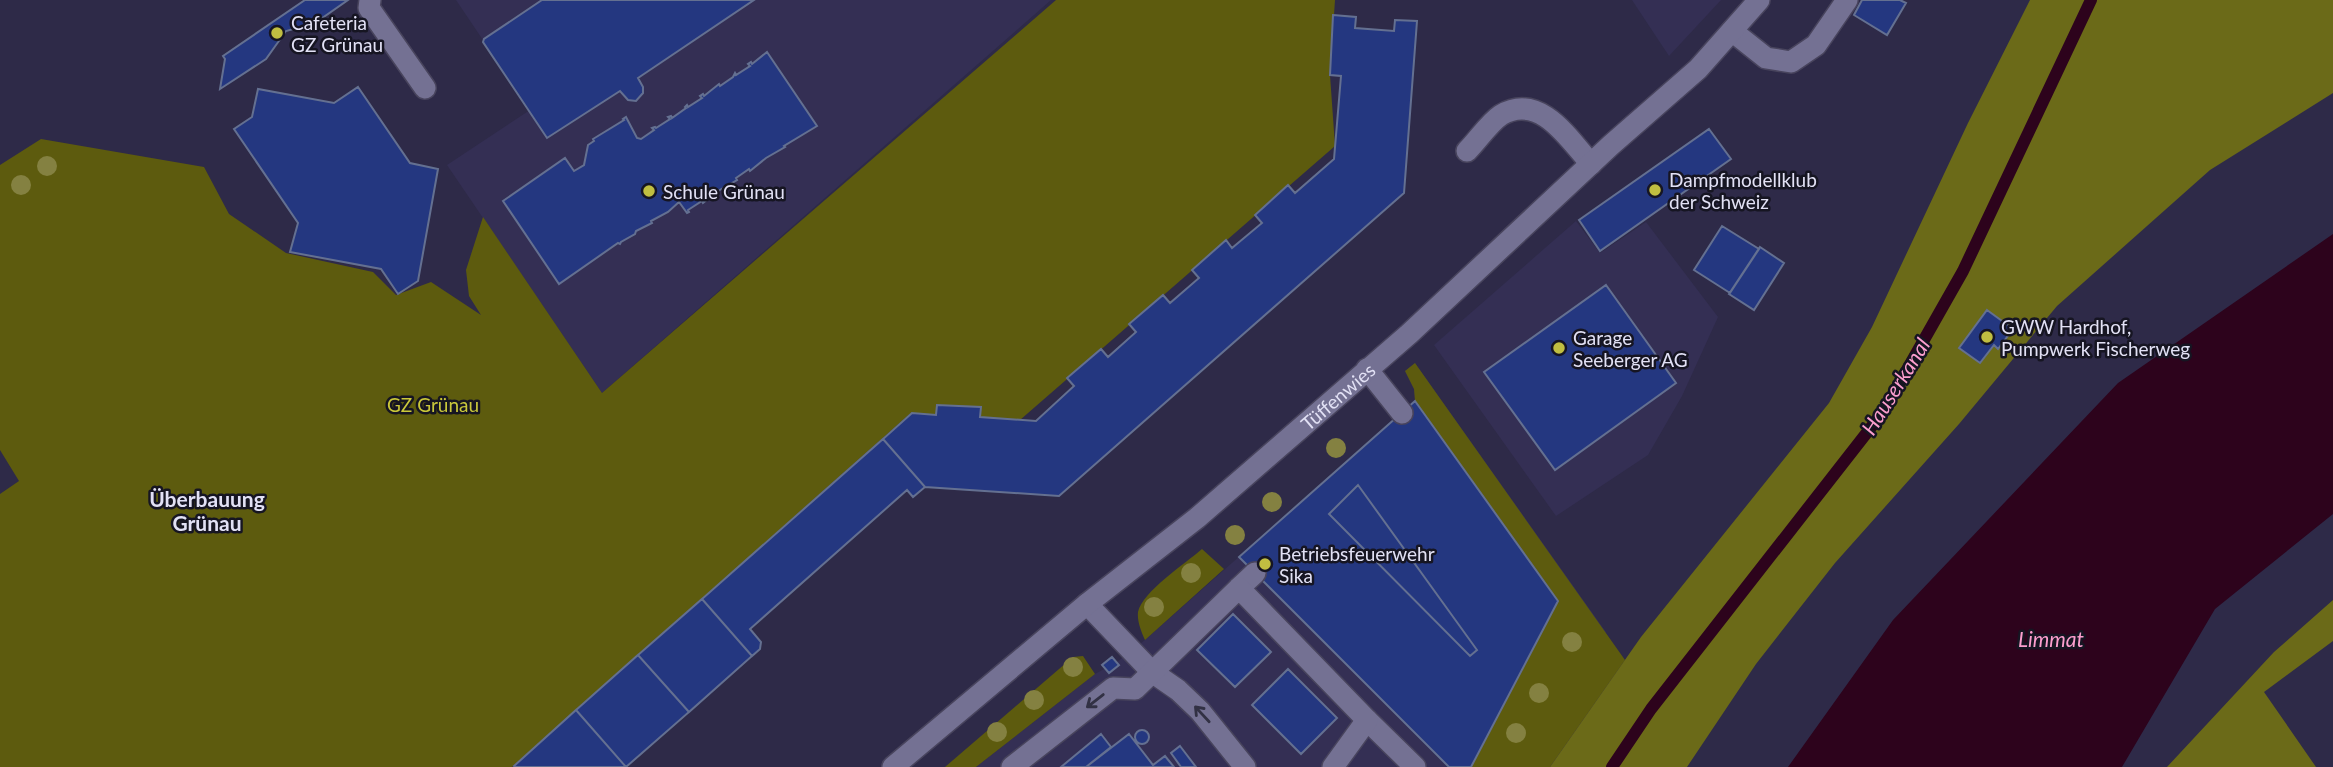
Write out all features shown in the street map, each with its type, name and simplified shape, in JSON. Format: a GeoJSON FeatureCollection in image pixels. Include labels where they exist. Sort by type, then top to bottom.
{"type":"FeatureCollection","features":[{"type":"Feature","properties":{"kind":"street"},"geometry":{"type":"LineString","coordinates":[[370,0],[369,8],[425,88]]}},
{"type":"Feature","properties":{"kind":"street","name":"Tüffenwies"},"geometry":{"type":"LineString","coordinates":[[893,767],[1087,604],[1197,518],[1409,334],[1591,164],[1698,69],[1759,0]]}},
{"type":"Feature","properties":{"kind":"street"},"geometry":{"type":"LineString","coordinates":[[1732,31],[1766,58],[1791,62],[1816,45],[1847,0]]}},
{"type":"Feature","properties":{"kind":"street"},"geometry":{"type":"LineString","coordinates":[[1467,151],[1500,116],[1519,108],[1535,110],[1549,118],[1591,164]]}},
{"type":"Feature","properties":{"kind":"street"},"geometry":{"type":"LineString","coordinates":[[1367,369],[1402,413]]}},
{"type":"Feature","properties":{"kind":"street"},"geometry":{"type":"LineString","coordinates":[[1012,767],[1113,688],[1135,689],[1255,573]]}},
{"type":"Feature","properties":{"kind":"street"},"geometry":{"type":"LineString","coordinates":[[1239,588],[1415,767]]}},
{"type":"Feature","properties":{"kind":"street"},"geometry":{"type":"LineString","coordinates":[[1087,604],[1152,672],[1178,690],[1200,711],[1245,767]]}},
{"type":"Feature","properties":{"kind":"street"},"geometry":{"type":"LineString","coordinates":[[1333,767],[1367,720]]}},
{"type":"Feature","properties":{"kind":"shaded area","name":"Schule Grünau"},"geometry":{"type":"Polygon","coordinates":[[[456,0],[1051,0],[602,393],[447,165],[530,110],[456,0]]]}},
{"type":"Feature","properties":{"kind":"shaded area"},"geometry":{"type":"Polygon","coordinates":[[[1632,0],[1721,0],[1669,56],[1632,0]]]}},
{"type":"Feature","properties":{"kind":"shaded area"},"geometry":{"type":"Polygon","coordinates":[[[2030,0],[2333,0],[2333,93],[2210,170],[2057,306],[1959,424],[1835,563],[1756,664],[1687,767],[1550,767],[1641,637],[1829,403],[1872,327],[1968,123],[2030,0]]]}},
{"type":"Feature","properties":{"kind":"shaded area"},"geometry":{"type":"Polygon","coordinates":[[[1576,221],[1600,253],[1646,222],[1718,317],[1682,396],[1648,455],[1556,516],[1434,345],[1576,221]]]}},
{"type":"Feature","properties":{"kind":"shaded area"},"geometry":{"type":"Polygon","coordinates":[[[1415,363],[1606,632],[1510,767],[976,767],[1095,674],[1117,662],[1145,640],[1415,401],[1414,389],[1405,371],[1415,363]]]}},
{"type":"Feature","properties":{"kind":"shaded area"},"geometry":{"type":"Polygon","coordinates":[[[2333,600],[2333,641],[2264,692],[2316,767],[2167,767],[2274,652],[2333,600]]]}},
{"type":"Feature","properties":{"kind":"green space","name":"GZ Grünau"},"geometry":{"type":"Polygon","coordinates":[[[1056,0],[1335,0],[1330,75],[1335,146],[1020,420],[980,417],[980,407],[937,405],[936,415],[911,413],[512,767],[0,767],[0,494],[19,481],[0,450],[0,165],[41,139],[204,167],[229,214],[286,253],[373,272],[396,295],[431,282],[481,315],[469,296],[466,270],[483,217],[602,393],[1056,0]]]}},
{"type":"Feature","properties":{"kind":"green space"},"geometry":{"type":"Polygon","coordinates":[[[1415,363],[1625,660],[1550,767],[1471,767],[1557,601],[1415,401],[1414,389],[1405,371],[1415,363]]]}},
{"type":"Feature","properties":{"kind":"green space"},"geometry":{"type":"Polygon","coordinates":[[[1202,549],[1224,569],[1145,640],[1138,619],[1141,604],[1156,587],[1202,549]]]}},
{"type":"Feature","properties":{"kind":"green space"},"geometry":{"type":"Polygon","coordinates":[[[1083,656],[1095,674],[976,767],[945,767],[1073,657],[1083,656]]]}},
{"type":"Feature","properties":{"kind":"water","name":"Limmat"},"geometry":{"type":"Polygon","coordinates":[[[2333,234],[2333,514],[2215,609],[2122,767],[1788,767],[1893,620],[2118,383],[2333,234]]]}},
{"type":"Feature","properties":{"kind":"building"},"geometry":{"type":"Polygon","coordinates":[[[305,0],[348,0],[315,23],[286,31],[266,59],[220,89],[225,59],[223,56],[305,0]]]}},
{"type":"Feature","properties":{"kind":"building"},"geometry":{"type":"Polygon","coordinates":[[[542,0],[754,0],[638,78],[643,93],[636,101],[628,100],[620,91],[547,138],[483,42],[542,0]]]}},
{"type":"Feature","properties":{"kind":"building"},"geometry":{"type":"Polygon","coordinates":[[[1862,0],[1900,0],[1906,3],[1887,35],[1854,15],[1862,0]]]}},
{"type":"Feature","properties":{"kind":"building"},"geometry":{"type":"Polygon","coordinates":[[[1333,15],[1356,17],[1355,28],[1394,31],[1395,20],[1417,21],[1404,193],[1059,496],[925,487],[883,439],[912,413],[936,415],[937,405],[981,407],[980,417],[1036,421],[1074,386],[1067,378],[1101,349],[1108,357],[1136,332],[1129,324],[1163,295],[1170,303],[1199,278],[1192,270],[1226,240],[1232,248],[1262,223],[1255,215],[1288,185],[1295,193],[1334,159],[1341,76],[1330,75],[1333,15]]]}},
{"type":"Feature","properties":{"kind":"building"},"geometry":{"type":"Polygon","coordinates":[[[767,52],[817,126],[750,171],[749,169],[703,203],[702,201],[688,210],[689,212],[687,213],[679,202],[651,221],[652,223],[559,284],[503,201],[565,158],[574,171],[584,165],[588,145],[593,139],[626,117],[637,138],[641,139],[654,130],[652,128],[670,119],[668,117],[672,118],[687,105],[688,107],[702,98],[700,96],[704,96],[719,84],[720,86],[767,52]]]}},
{"type":"Feature","properties":{"kind":"building"},"geometry":{"type":"Polygon","coordinates":[[[358,87],[410,163],[438,169],[418,281],[398,294],[381,269],[290,252],[298,223],[234,129],[252,117],[258,89],[334,103],[358,87]]]}},
{"type":"Feature","properties":{"kind":"building","name":"Dampfmodellklub der Schweiz"},"geometry":{"type":"Polygon","coordinates":[[[1709,129],[1731,159],[1600,251],[1579,220],[1709,129]]]}},
{"type":"Feature","properties":{"kind":"building"},"geometry":{"type":"Polygon","coordinates":[[[1722,226],[1759,249],[1730,293],[1694,270],[1722,226]]]}},
{"type":"Feature","properties":{"kind":"building"},"geometry":{"type":"Polygon","coordinates":[[[1760,247],[1784,263],[1754,310],[1729,294],[1760,247]]]}},
{"type":"Feature","properties":{"kind":"building"},"geometry":{"type":"Polygon","coordinates":[[[1606,285],[1676,383],[1555,470],[1484,372],[1606,285]]]}},
{"type":"Feature","properties":{"kind":"building","name":"GWW Hardhof, Pumpwerk Fischerweg"},"geometry":{"type":"Polygon","coordinates":[[[1987,310],[2013,329],[1998,349],[1994,345],[1980,363],[1959,348],[1987,310]]]}},
{"type":"Feature","properties":{"kind":"building"},"geometry":{"type":"Polygon","coordinates":[[[1415,401],[1558,601],[1471,767],[1449,767],[1239,557],[1415,401]]]}},
{"type":"Feature","properties":{"kind":"building"},"geometry":{"type":"Polygon","coordinates":[[[883,439],[925,487],[913,497],[907,490],[750,629],[761,642],[760,649],[752,656],[702,599],[883,439]]]}},
{"type":"Feature","properties":{"kind":"building"},"geometry":{"type":"Polygon","coordinates":[[[1358,485],[1477,650],[1470,656],[1329,514],[1358,485]]]}},
{"type":"Feature","properties":{"kind":"building"},"geometry":{"type":"Polygon","coordinates":[[[702,599],[752,656],[689,712],[638,655],[702,599]]]}},
{"type":"Feature","properties":{"kind":"building"},"geometry":{"type":"Polygon","coordinates":[[[1233,614],[1271,652],[1235,687],[1197,650],[1233,614]]]}},
{"type":"Feature","properties":{"kind":"building"},"geometry":{"type":"Polygon","coordinates":[[[638,655],[689,712],[626,767],[576,710],[638,655]]]}},
{"type":"Feature","properties":{"kind":"building"},"geometry":{"type":"Polygon","coordinates":[[[1112,657],[1119,665],[1109,673],[1102,665],[1112,657]]]}},
{"type":"Feature","properties":{"kind":"building"},"geometry":{"type":"Polygon","coordinates":[[[1288,669],[1337,718],[1301,754],[1252,705],[1288,669]]]}},
{"type":"Feature","properties":{"kind":"building"},"geometry":{"type":"Polygon","coordinates":[[[576,710],[626,767],[514,766],[576,710]]]}},
{"type":"Feature","properties":{"kind":"building"},"geometry":{"type":"Polygon","coordinates":[[[1142,730],[1147,732],[1147,742],[1142,744],[1137,742],[1135,737],[1137,732],[1142,730]]]}},
{"type":"Feature","properties":{"kind":"building"},"geometry":{"type":"Polygon","coordinates":[[[1101,734],[1111,747],[1086,767],[1061,767],[1101,734]]]}},
{"type":"Feature","properties":{"kind":"building"},"geometry":{"type":"Polygon","coordinates":[[[1129,734],[1153,765],[1165,756],[1174,767],[1086,767],[1129,734]]]}},
{"type":"Feature","properties":{"kind":"building"},"geometry":{"type":"Polygon","coordinates":[[[1180,746],[1196,767],[1181,767],[1171,753],[1180,746]]]}},
{"type":"Feature","properties":{"kind":"waterway","name":"Hauserkanal"},"geometry":{"type":"LineString","coordinates":[[1612,767],[1651,709],[1883,412],[1963,271],[2091,0]]}},
{"type":"Feature","properties":{"kind":"place","name":"Cafeteria GZ Grünau"},"geometry":{"type":"Point","coordinates":[277,33]}},
{"type":"Feature","properties":{"kind":"place","name":"Dampfmodellklub der Schweiz"},"geometry":{"type":"Point","coordinates":[1655,190]}},
{"type":"Feature","properties":{"kind":"place","name":"Schule Grünau"},"geometry":{"type":"Point","coordinates":[649,191]}},
{"type":"Feature","properties":{"kind":"place","name":"GWW Hardhof, Pumpwerk Fischerweg"},"geometry":{"type":"Point","coordinates":[1987,337]}},
{"type":"Feature","properties":{"kind":"place","name":"Garage Seeberger AG"},"geometry":{"type":"Point","coordinates":[1559,348]}},
{"type":"Feature","properties":{"kind":"place","name":"Betriebsfeuerwehr Sika"},"geometry":{"type":"Point","coordinates":[1265,564]}},
{"type":"Feature","properties":{"kind":"district","name":"Überbauung Grünau"},"geometry":{"type":"Point","coordinates":[207,510]}}]}
